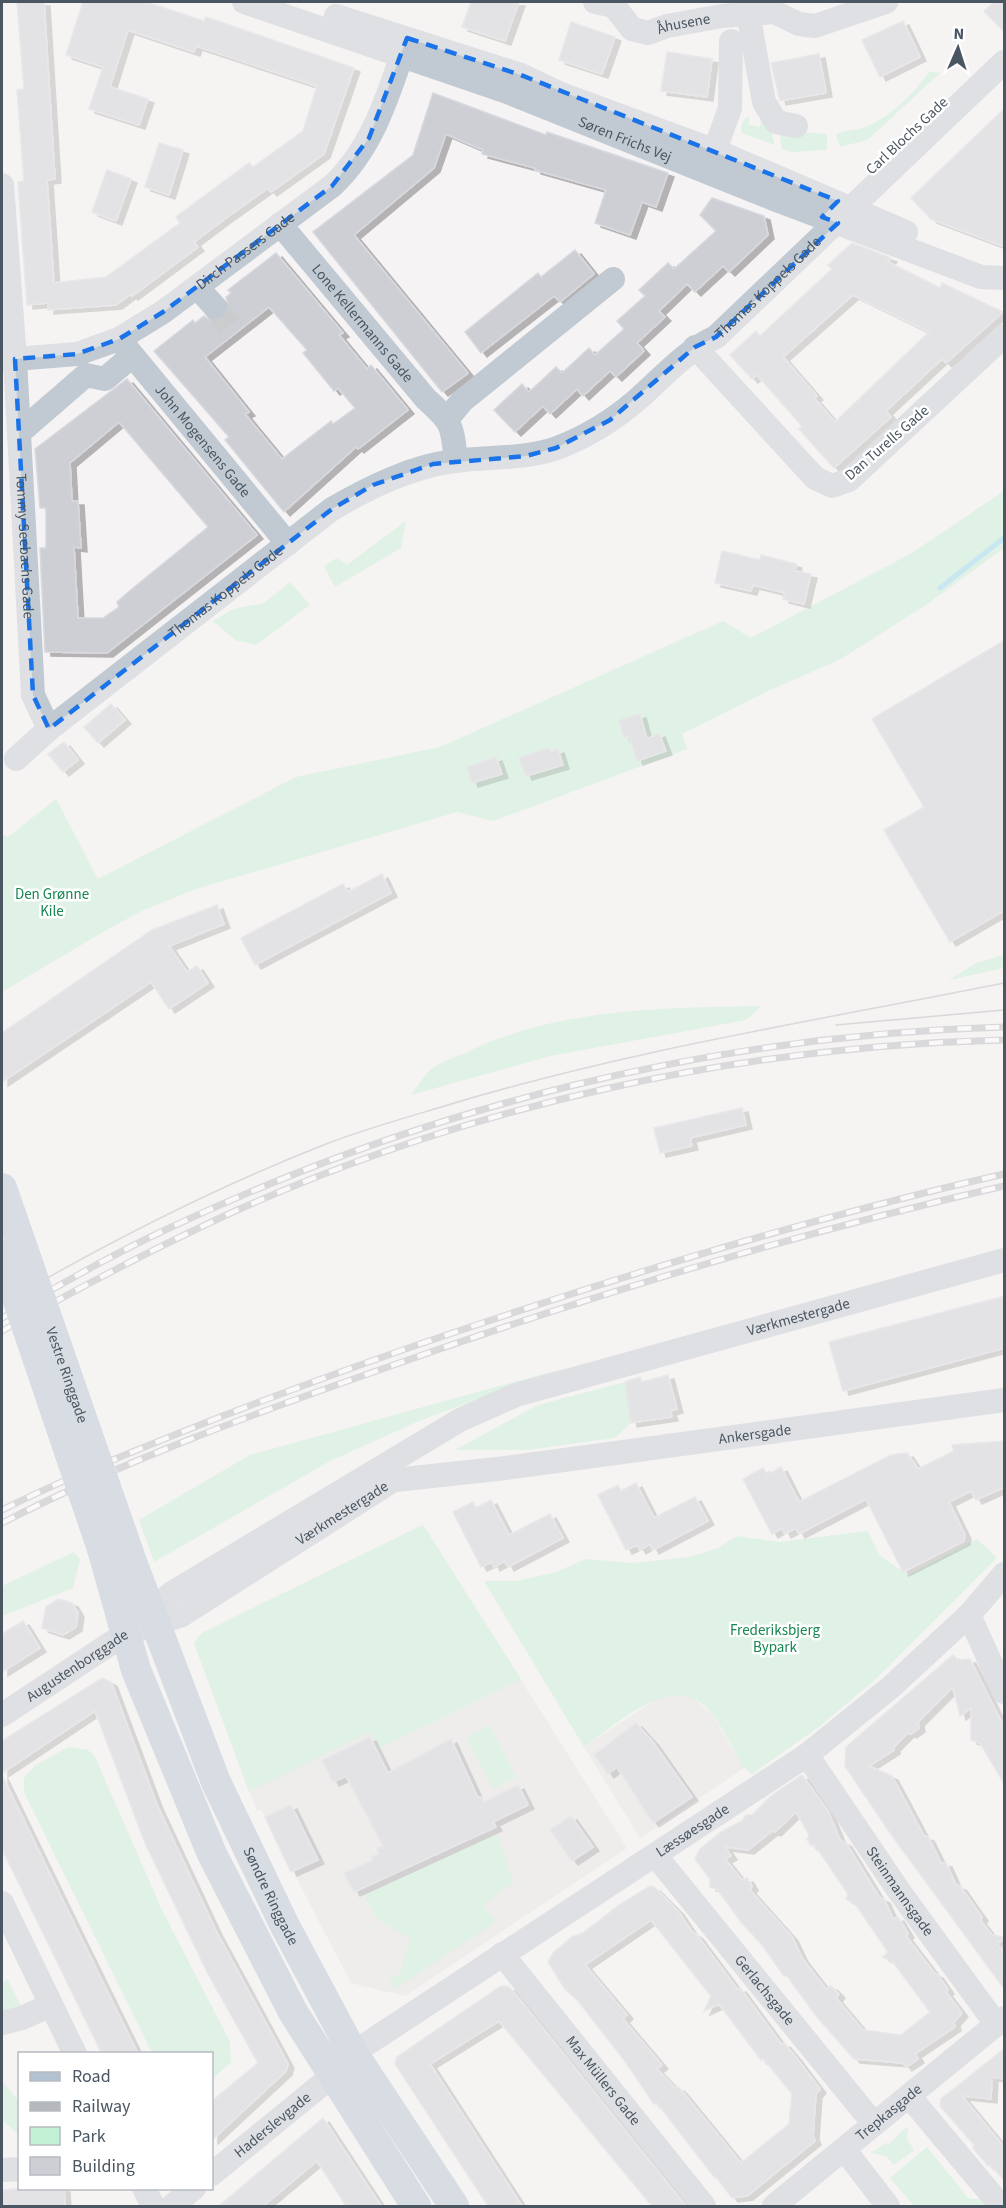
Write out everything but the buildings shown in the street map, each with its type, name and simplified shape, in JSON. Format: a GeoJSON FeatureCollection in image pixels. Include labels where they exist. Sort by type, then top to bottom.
{"type":"FeatureCollection","features":[{"type":"Feature","properties":{"kind":"main road","name":"Vestre Ringgade"},"geometry":{"type":"LineString","coordinates":[[2,1188],[120,1568]]}},
{"type":"Feature","properties":{"kind":"main road","name":"Vestre Ringgade"},"geometry":{"type":"LineString","coordinates":[[2,1254],[120,1568]]}},
{"type":"Feature","properties":{"kind":"main road","name":"Søndre Ringgade"},"geometry":{"type":"LineString","coordinates":[[120,1568],[153,1618],[232,1820],[284,1924],[353,2053],[454,2206]]}},
{"type":"Feature","properties":{"kind":"main road"},"geometry":{"type":"LineString","coordinates":[[120,1568],[125,1634],[135,1670],[212,1854],[293,2012],[416,2206]]}},
{"type":"Feature","properties":{"kind":"street","name":"Søren Frichs Vej"},"geometry":{"type":"LineString","coordinates":[[244,2],[404,47]]}},
{"type":"Feature","properties":{"kind":"street","name":"Søren Frichs Vej"},"geometry":{"type":"LineString","coordinates":[[293,2],[585,125],[711,161],[838,212],[906,233],[987,264],[1005,276]]}},
{"type":"Feature","properties":{"kind":"street","name":"Åhusene"},"geometry":{"type":"LineString","coordinates":[[595,2],[614,6],[632,29],[648,33],[667,26],[774,12],[799,24],[815,26],[885,2]]}},
{"type":"Feature","properties":{"kind":"street"},"geometry":{"type":"LineString","coordinates":[[748,14],[764,102],[776,122],[796,126]]}},
{"type":"Feature","properties":{"kind":"street"},"geometry":{"type":"LineString","coordinates":[[711,161],[730,108],[731,41]]}},
{"type":"Feature","properties":{"kind":"street","name":"Dirch Passers Gade"},"geometry":{"type":"LineString","coordinates":[[8,359],[126,348],[163,312],[332,186],[360,155],[378,120],[404,47]]}},
{"type":"Feature","properties":{"kind":"street","name":"Carl Blochs Gade"},"geometry":{"type":"LineString","coordinates":[[838,212],[952,93],[1005,49]]}},
{"type":"Feature","properties":{"kind":"street","name":"Carl Blochs Gade"},"geometry":{"type":"LineString","coordinates":[[838,212],[1005,62]]}},
{"type":"Feature","properties":{"kind":"street"},"geometry":{"type":"LineString","coordinates":[[730,108],[764,102]]}},
{"type":"Feature","properties":{"kind":"street","name":"Tommy Seebachs Gade"},"geometry":{"type":"LineString","coordinates":[[2,185],[8,359],[19,433],[33,695],[49,729]]}},
{"type":"Feature","properties":{"kind":"street","name":"Thomas Koppels Gade"},"geometry":{"type":"LineString","coordinates":[[16,759],[49,729],[332,509],[373,485],[433,464],[456,460],[526,456],[578,438],[636,401],[694,347],[705,327],[838,212]]}},
{"type":"Feature","properties":{"kind":"street","name":"Lone Kellermanns Gade"},"geometry":{"type":"LineString","coordinates":[[280,224],[426,399],[448,418]]}},
{"type":"Feature","properties":{"kind":"street"},"geometry":{"type":"LineString","coordinates":[[456,460],[453,430],[448,418],[462,401],[613,279]]}},
{"type":"Feature","properties":{"kind":"street"},"geometry":{"type":"LineString","coordinates":[[197,287],[214,307]]}},
{"type":"Feature","properties":{"kind":"street","name":"Dan Turells Gade"},"geometry":{"type":"LineString","coordinates":[[694,347],[815,478],[832,486],[849,480],[1005,336]]}},
{"type":"Feature","properties":{"kind":"street"},"geometry":{"type":"LineString","coordinates":[[19,433],[86,375],[105,379],[126,348]]}},
{"type":"Feature","properties":{"kind":"street","name":"John Mogensens Gade"},"geometry":{"type":"LineString","coordinates":[[126,348],[288,544]]}},
{"type":"Feature","properties":{"kind":"street","name":"Værkmestergade"},"geometry":{"type":"LineString","coordinates":[[125,1634],[153,1618],[172,1593],[350,1485],[486,1407],[516,1395],[1005,1260]]}},
{"type":"Feature","properties":{"kind":"street","name":"Værkmestergade"},"geometry":{"type":"LineString","coordinates":[[153,1618],[182,1615],[467,1434],[557,1385]]}},
{"type":"Feature","properties":{"kind":"street","name":"Ankersgade"},"geometry":{"type":"LineString","coordinates":[[350,1485],[506,1468],[1005,1400]]}},
{"type":"Feature","properties":{"kind":"street","name":"Ankersgade"},"geometry":{"type":"LineString","coordinates":[[341,1514],[506,1468]]}},
{"type":"Feature","properties":{"kind":"street","name":"Læssøesgade"},"geometry":{"type":"LineString","coordinates":[[353,2053],[807,1755],[891,1687],[969,1615],[1005,1574]]}},
{"type":"Feature","properties":{"kind":"street"},"geometry":{"type":"LineString","coordinates":[[969,1615],[1005,1692]]}},
{"type":"Feature","properties":{"kind":"street","name":"Augustenborggade"},"geometry":{"type":"LineString","coordinates":[[2,1715],[125,1634]]}},
{"type":"Feature","properties":{"kind":"street","name":"Steinmannsgade"},"geometry":{"type":"LineString","coordinates":[[807,1755],[899,1891],[1000,2021]]}},
{"type":"Feature","properties":{"kind":"street","name":"Gerlachsgade"},"geometry":{"type":"LineString","coordinates":[[655,1855],[874,2124]]}},
{"type":"Feature","properties":{"kind":"street"},"geometry":{"type":"LineString","coordinates":[[2,1903],[74,2052]]}},
{"type":"Feature","properties":{"kind":"street","name":"Max Müllers Gade"},"geometry":{"type":"LineString","coordinates":[[502,1954],[704,2206]]}},
{"type":"Feature","properties":{"kind":"street"},"geometry":{"type":"LineString","coordinates":[[2,2023],[22,2018],[51,2005]]}},
{"type":"Feature","properties":{"kind":"street","name":"Trepkasgade"},"geometry":{"type":"LineString","coordinates":[[774,2206],[1000,2021]]}},
{"type":"Feature","properties":{"kind":"street","name":"Haderslevgade"},"geometry":{"type":"LineString","coordinates":[[213,2173],[332,2076]]}},
{"type":"Feature","properties":{"kind":"street"},"geometry":{"type":"LineString","coordinates":[[909,2096],[1000,2206]]}},
{"type":"Feature","properties":{"kind":"street"},"geometry":{"type":"LineString","coordinates":[[844,2149],[888,2206]]}},
{"type":"Feature","properties":{"kind":"street"},"geometry":{"type":"LineString","coordinates":[[2,2170],[18,2169]]}},
{"type":"Feature","properties":{"kind":"street"},"geometry":{"type":"LineString","coordinates":[[145,2190],[153,2206]]}},
{"type":"Feature","properties":{"kind":"street"},"geometry":{"type":"LineString","coordinates":[[172,2206],[192,2190]]}},
{"type":"Feature","properties":{"kind":"highlighted area"},"geometry":{"type":"Polygon","coordinates":[[[407,38],[521,75],[838,201],[822,217],[838,223],[716,337],[695,347],[610,420],[556,448],[526,456],[433,464],[373,485],[332,509],[49,729],[33,695],[15,359],[77,354],[119,339],[163,312],[332,186],[369,138],[407,38]]]}},
{"type":"Feature","properties":{"kind":"shaded area"},"geometry":{"type":"Polygon","coordinates":[[[423,1525],[627,1848],[405,1996],[351,1983],[261,1810],[257,1811],[194,1643],[202,1633],[423,1525]]]}},
{"type":"Feature","properties":{"kind":"shaded area"},"geometry":{"type":"Polygon","coordinates":[[[673,1694],[693,1698],[712,1714],[744,1768],[640,1838],[584,1747],[661,1696],[673,1694]]]}},
{"type":"Feature","properties":{"kind":"green space"},"geometry":{"type":"Polygon","coordinates":[[[929,72],[940,73],[867,140],[840,147],[836,135],[873,124],[892,112],[916,89],[929,72]]]}},
{"type":"Feature","properties":{"kind":"green space"},"geometry":{"type":"Polygon","coordinates":[[[749,116],[749,125],[760,127],[761,119],[770,127],[775,145],[742,133],[742,123],[749,116]]]}},
{"type":"Feature","properties":{"kind":"green space"},"geometry":{"type":"Polygon","coordinates":[[[784,131],[827,134],[827,150],[792,152],[782,149],[780,136],[784,131]]]}},
{"type":"Feature","properties":{"kind":"green space","name":"Den Grønne Kile"},"geometry":{"type":"Polygon","coordinates":[[[1004,491],[1004,548],[926,605],[839,660],[768,691],[682,734],[687,749],[493,821],[457,812],[196,889],[144,910],[108,929],[2,992],[2,834],[8,837],[56,799],[98,879],[296,777],[440,747],[723,621],[751,638],[912,553],[1004,491]]]}},
{"type":"Feature","properties":{"kind":"green space"},"geometry":{"type":"Polygon","coordinates":[[[406,521],[401,548],[335,587],[324,566],[337,558],[347,565],[406,521]]]}},
{"type":"Feature","properties":{"kind":"green space"},"geometry":{"type":"Polygon","coordinates":[[[290,582],[310,605],[256,645],[235,640],[213,621],[233,609],[264,603],[290,582]]]}},
{"type":"Feature","properties":{"kind":"green space"},"geometry":{"type":"Polygon","coordinates":[[[1004,955],[1004,968],[949,980],[976,963],[1004,955]]]}},
{"type":"Feature","properties":{"kind":"green space"},"geometry":{"type":"Polygon","coordinates":[[[761,1006],[746,1020],[550,1056],[411,1095],[427,1073],[437,1065],[498,1039],[534,1027],[571,1019],[646,1010],[761,1006]]]}},
{"type":"Feature","properties":{"kind":"green space"},"geometry":{"type":"Polygon","coordinates":[[[561,1369],[421,1420],[330,1461],[154,1562],[139,1520],[250,1455],[561,1369]]]}},
{"type":"Feature","properties":{"kind":"green space"},"geometry":{"type":"Polygon","coordinates":[[[625,1382],[631,1423],[615,1438],[527,1450],[455,1450],[538,1405],[625,1382]]]}},
{"type":"Feature","properties":{"kind":"green space"},"geometry":{"type":"Polygon","coordinates":[[[423,1525],[521,1679],[380,1748],[370,1732],[249,1792],[194,1643],[202,1633],[423,1525]]]}},
{"type":"Feature","properties":{"kind":"green space","name":"Frederiksbjerg Bypark"},"geometry":{"type":"Polygon","coordinates":[[[868,1531],[879,1555],[908,1575],[977,1539],[997,1558],[876,1679],[820,1726],[752,1774],[744,1768],[714,1716],[699,1702],[683,1696],[666,1697],[649,1703],[614,1724],[584,1747],[484,1581],[517,1581],[556,1572],[586,1559],[632,1563],[690,1557],[718,1548],[737,1536],[780,1542],[868,1531]]]}},
{"type":"Feature","properties":{"kind":"green space"},"geometry":{"type":"Polygon","coordinates":[[[74,1552],[80,1559],[73,1588],[2,1616],[2,1586],[74,1552]]]}},
{"type":"Feature","properties":{"kind":"green space"},"geometry":{"type":"Polygon","coordinates":[[[490,1725],[516,1777],[493,1789],[466,1737],[490,1725]]]}},
{"type":"Feature","properties":{"kind":"green space"},"geometry":{"type":"Polygon","coordinates":[[[68,1747],[88,1750],[95,1757],[161,1908],[230,2042],[231,2062],[213,2078],[213,2052],[152,2052],[24,1792],[24,1778],[36,1765],[68,1747]]]}},
{"type":"Feature","properties":{"kind":"green space"},"geometry":{"type":"Polygon","coordinates":[[[497,1834],[514,1882],[483,1905],[496,1922],[395,1989],[389,1980],[400,1973],[410,1938],[377,1919],[364,1895],[497,1834]]]}},
{"type":"Feature","properties":{"kind":"green space"},"geometry":{"type":"Polygon","coordinates":[[[7,1979],[23,2010],[2,2014],[2,1984],[7,1979]]]}},
{"type":"Feature","properties":{"kind":"green space"},"geometry":{"type":"Polygon","coordinates":[[[2,2081],[18,2100],[18,2134],[2,2120],[2,2081]]]}},
{"type":"Feature","properties":{"kind":"green space"},"geometry":{"type":"Polygon","coordinates":[[[908,2126],[907,2139],[914,2150],[894,2165],[886,2156],[871,2153],[886,2143],[889,2144],[908,2126]]]}},
{"type":"Feature","properties":{"kind":"green space"},"geometry":{"type":"Polygon","coordinates":[[[927,2147],[968,2198],[985,2200],[990,2206],[914,2206],[890,2178],[927,2147]]]}},
{"type":"Feature","properties":{"kind":"waterway"},"geometry":{"type":"LineString","coordinates":[[940,588],[1004,538]]}},
{"type":"Feature","properties":{"kind":"tunnel"},"geometry":{"type":"LineString","coordinates":[[215,307],[230,326]]}},
{"type":"Feature","properties":{"kind":"tram line"},"geometry":{"type":"LineString","coordinates":[[2,1304],[81,1259],[202,1198],[284,1161],[368,1129],[507,1088],[648,1053],[1004,983]]}},
{"type":"Feature","properties":{"kind":"tram line"},"geometry":{"type":"LineString","coordinates":[[836,1025],[1004,1010]]}},
{"type":"Feature","properties":{"kind":"railway"},"geometry":{"type":"LineString","coordinates":[[2,1318],[82,1272],[144,1240],[265,1186],[366,1147],[470,1113],[574,1085],[680,1062],[788,1045],[895,1033],[1004,1027]]}},
{"type":"Feature","properties":{"kind":"railway"},"geometry":{"type":"LineString","coordinates":[[2,1331],[116,1269],[233,1212],[324,1174],[418,1140],[513,1112],[610,1088],[708,1069],[807,1054],[905,1045],[1004,1040]]}},
{"type":"Feature","properties":{"kind":"railway"},"geometry":{"type":"LineString","coordinates":[[2,1510],[93,1468],[216,1419],[359,1365],[490,1321],[782,1230],[1004,1174]]}},
{"type":"Feature","properties":{"kind":"railway"},"geometry":{"type":"LineString","coordinates":[[2,1523],[141,1459],[285,1403],[459,1342],[690,1268],[846,1225],[1004,1186]]}}]}
